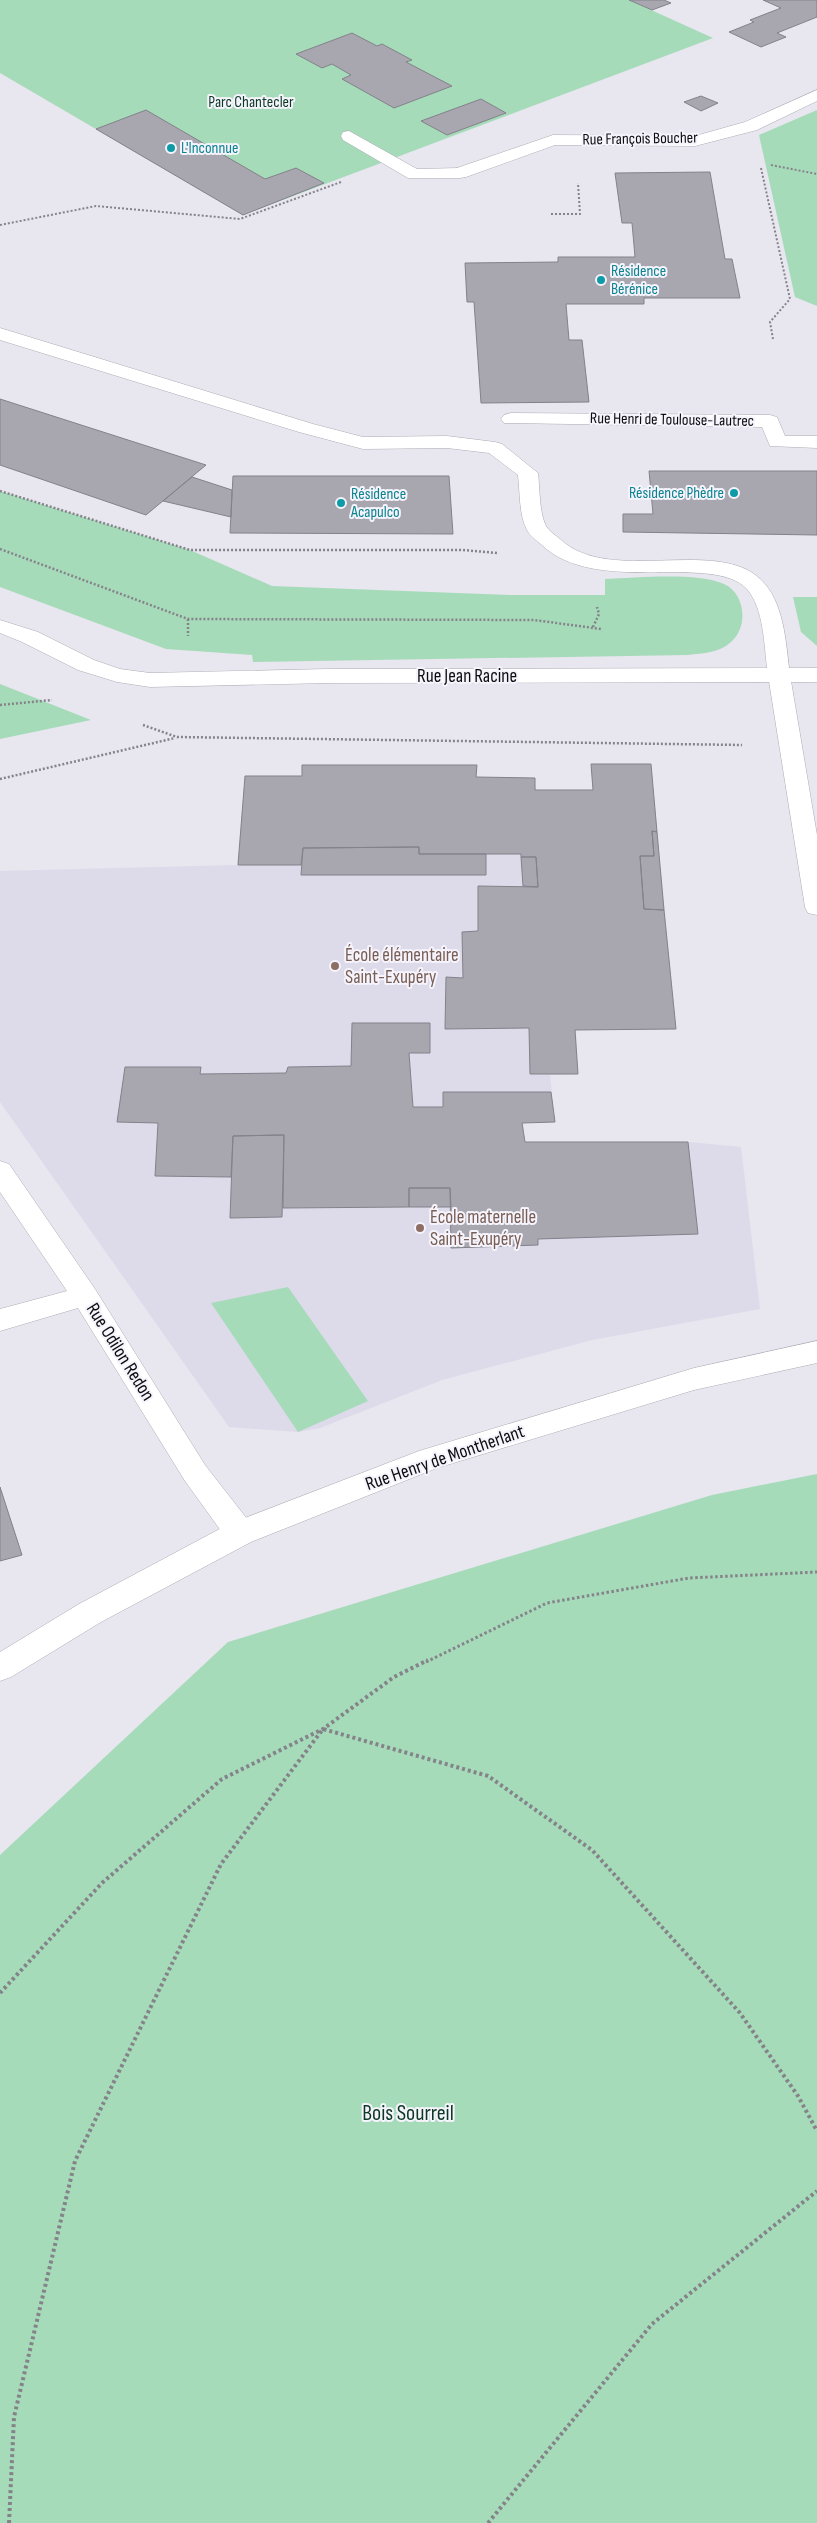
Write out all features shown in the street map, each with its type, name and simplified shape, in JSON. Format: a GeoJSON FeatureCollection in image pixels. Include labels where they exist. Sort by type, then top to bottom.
{"type":"FeatureCollection","features":[{"type":"Feature","properties":{"kind":"street","name":"Rue François Boucher"},"geometry":{"type":"LineString","coordinates":[[349,136],[414,174],[460,173],[553,140],[695,140],[751,126],[817,95]]}},
{"type":"Feature","properties":{"kind":"street"},"geometry":{"type":"LineString","coordinates":[[0,334],[306,428],[363,443],[447,442],[495,448],[528,473],[536,528],[556,546],[583,562],[620,567],[716,567],[744,574],[757,588],[766,606],[817,907]]}},
{"type":"Feature","properties":{"kind":"street","name":"Rue Henri de Toulouse-Lautrec"},"geometry":{"type":"LineString","coordinates":[[512,419],[770,422],[777,442],[817,442]]}},
{"type":"Feature","properties":{"kind":"street","name":"Rue Jean Racine"},"geometry":{"type":"LineString","coordinates":[[0,626],[30,637],[86,665],[117,675],[150,680],[188,681],[328,676],[817,675]]}},
{"type":"Feature","properties":{"kind":"street","name":"Rue Odilon Redon"},"geometry":{"type":"LineString","coordinates":[[0,1171],[84,1296],[195,1473],[240,1533]]}},
{"type":"Feature","properties":{"kind":"street"},"geometry":{"type":"LineString","coordinates":[[0,1320],[84,1296]]}},
{"type":"Feature","properties":{"kind":"street","name":"Rue Henry de Montherlant"},"geometry":{"type":"LineString","coordinates":[[0,1668],[90,1613],[240,1533],[429,1460],[694,1379],[817,1352]]}},
{"type":"Feature","properties":{"kind":"path"},"geometry":{"type":"LineString","coordinates":[[751,126],[790,299],[770,322],[772,339]]}},
{"type":"Feature","properties":{"kind":"path"},"geometry":{"type":"LineString","coordinates":[[551,214],[580,214],[575,140]]}},
{"type":"Feature","properties":{"kind":"path"},"geometry":{"type":"LineString","coordinates":[[0,225],[96,206],[240,219],[393,162]]}},
{"type":"Feature","properties":{"kind":"path"},"geometry":{"type":"LineString","coordinates":[[761,164],[817,174]]}},
{"type":"Feature","properties":{"kind":"path"},"geometry":{"type":"LineString","coordinates":[[0,491],[190,550],[463,550],[500,553]]}},
{"type":"Feature","properties":{"kind":"path"},"geometry":{"type":"LineString","coordinates":[[0,549],[188,619],[534,620],[609,631]]}},
{"type":"Feature","properties":{"kind":"path"},"geometry":{"type":"LineString","coordinates":[[583,562],[599,614],[593,628]]}},
{"type":"Feature","properties":{"kind":"path"},"geometry":{"type":"LineString","coordinates":[[0,704],[53,700]]}},
{"type":"Feature","properties":{"kind":"path"},"geometry":{"type":"LineString","coordinates":[[142,724],[177,738]]}},
{"type":"Feature","properties":{"kind":"path"},"geometry":{"type":"LineString","coordinates":[[0,779],[177,738],[790,746]]}},
{"type":"Feature","properties":{"kind":"path"},"geometry":{"type":"LineString","coordinates":[[0,1993],[102,1883],[222,1779],[323,1729],[394,1677],[547,1604],[689,1578],[817,1572]]}},
{"type":"Feature","properties":{"kind":"path"},"geometry":{"type":"LineString","coordinates":[[323,1729],[488,1776],[592,1850],[740,2013],[798,2096],[817,2131]]}},
{"type":"Feature","properties":{"kind":"path"},"geometry":{"type":"LineString","coordinates":[[9,2523],[14,2417],[76,2161],[221,1864],[323,1729]]}},
{"type":"Feature","properties":{"kind":"path"},"geometry":{"type":"LineString","coordinates":[[488,2523],[652,2324],[817,2192]]}},
{"type":"Feature","properties":{"kind":"shaded area"},"geometry":{"type":"Polygon","coordinates":[[[591,764],[651,764],[676,1029],[576,1030],[578,1074],[550,1075],[555,1122],[523,1123],[525,1142],[688,1142],[741,1147],[760,1309],[592,1340],[442,1380],[320,1428],[298,1432],[229,1427],[0,1102],[0,871],[237,865],[245,776],[302,776],[302,765],[477,765],[477,777],[535,778],[536,790],[593,790],[591,764]]]}},
{"type":"Feature","properties":{"kind":"green space","name":"Parc Chantecler"},"geometry":{"type":"Polygon","coordinates":[[[0,0],[629,0],[713,38],[243,215],[0,73],[0,0]]]}},
{"type":"Feature","properties":{"kind":"green space"},"geometry":{"type":"Polygon","coordinates":[[[817,110],[817,306],[795,297],[759,135],[817,110]]]}},
{"type":"Feature","properties":{"kind":"green space"},"geometry":{"type":"Polygon","coordinates":[[[0,491],[190,550],[272,586],[511,595],[605,595],[605,579],[649,577],[698,578],[712,580],[731,588],[740,602],[742,619],[737,636],[726,646],[711,652],[688,655],[253,662],[252,655],[166,649],[0,587],[0,491]]]}},
{"type":"Feature","properties":{"kind":"green space"},"geometry":{"type":"Polygon","coordinates":[[[793,597],[817,597],[817,646],[801,632],[793,597]]]}},
{"type":"Feature","properties":{"kind":"green space"},"geometry":{"type":"Polygon","coordinates":[[[0,684],[91,720],[0,739],[0,684]]]}},
{"type":"Feature","properties":{"kind":"green space"},"geometry":{"type":"Polygon","coordinates":[[[288,1287],[368,1401],[298,1432],[211,1303],[288,1287]]]}},
{"type":"Feature","properties":{"kind":"green space","name":"Bois Sourreil"},"geometry":{"type":"Polygon","coordinates":[[[817,1474],[817,2523],[0,2523],[0,1855],[228,1642],[712,1495],[817,1474]]]}},
{"type":"Feature","properties":{"kind":"building"},"geometry":{"type":"Polygon","coordinates":[[[629,0],[664,0],[671,3],[652,10],[629,0]]]}},
{"type":"Feature","properties":{"kind":"building"},"geometry":{"type":"Polygon","coordinates":[[[763,0],[817,0],[817,17],[777,33],[786,37],[761,47],[729,32],[754,22],[750,20],[781,8],[763,0]]]}},
{"type":"Feature","properties":{"kind":"building"},"geometry":{"type":"Polygon","coordinates":[[[352,33],[377,46],[382,44],[412,60],[406,62],[452,86],[394,108],[342,79],[351,75],[332,64],[322,68],[296,54],[352,33]]]}},
{"type":"Feature","properties":{"kind":"building"},"geometry":{"type":"Polygon","coordinates":[[[701,96],[718,103],[701,111],[684,102],[701,96]]]}},
{"type":"Feature","properties":{"kind":"building"},"geometry":{"type":"Polygon","coordinates":[[[481,99],[506,113],[447,135],[421,121],[481,99]]]}},
{"type":"Feature","properties":{"kind":"building","name":"L'Inconnue"},"geometry":{"type":"Polygon","coordinates":[[[146,110],[265,179],[296,168],[324,183],[243,215],[96,129],[146,110]]]}},
{"type":"Feature","properties":{"kind":"building","name":"Résidence Bérénice"},"geometry":{"type":"Polygon","coordinates":[[[710,172],[725,259],[732,259],[740,298],[644,298],[644,304],[566,304],[569,340],[582,340],[589,402],[481,403],[474,302],[467,302],[465,263],[558,262],[558,257],[635,257],[632,223],[622,223],[615,173],[710,172]]]}},
{"type":"Feature","properties":{"kind":"building"},"geometry":{"type":"Polygon","coordinates":[[[0,399],[206,465],[146,515],[0,465],[0,399]]]}},
{"type":"Feature","properties":{"kind":"building","name":"Résidence Phèdre"},"geometry":{"type":"Polygon","coordinates":[[[649,471],[817,471],[817,535],[623,532],[623,514],[653,514],[649,471]]]}},
{"type":"Feature","properties":{"kind":"building","name":"Résidence Acapulco"},"geometry":{"type":"Polygon","coordinates":[[[233,476],[449,476],[453,534],[230,533],[233,476]]]}},
{"type":"Feature","properties":{"kind":"building"},"geometry":{"type":"Polygon","coordinates":[[[192,477],[232,490],[231,517],[163,501],[192,477]]]}},
{"type":"Feature","properties":{"kind":"building"},"geometry":{"type":"Polygon","coordinates":[[[591,764],[651,764],[657,832],[652,831],[654,856],[640,856],[644,909],[664,910],[676,1029],[575,1030],[578,1074],[530,1074],[529,1028],[445,1029],[446,977],[463,978],[462,932],[478,931],[478,886],[538,887],[536,857],[521,857],[521,854],[419,854],[419,847],[303,848],[301,865],[238,865],[245,776],[302,776],[302,765],[477,765],[476,777],[535,778],[535,790],[593,790],[591,764]]]}},
{"type":"Feature","properties":{"kind":"building"},"geometry":{"type":"Polygon","coordinates":[[[652,831],[657,832],[664,910],[644,909],[640,856],[654,856],[652,831]]]}},
{"type":"Feature","properties":{"kind":"building"},"geometry":{"type":"Polygon","coordinates":[[[419,847],[419,854],[486,854],[486,875],[301,875],[303,848],[419,847]]]}},
{"type":"Feature","properties":{"kind":"building"},"geometry":{"type":"Polygon","coordinates":[[[521,857],[536,857],[538,887],[523,886],[521,857]]]}},
{"type":"Feature","properties":{"kind":"building"},"geometry":{"type":"Polygon","coordinates":[[[352,1023],[430,1023],[430,1053],[409,1053],[413,1107],[443,1107],[443,1092],[551,1092],[555,1122],[522,1123],[525,1142],[688,1142],[698,1234],[538,1239],[538,1245],[451,1248],[450,1188],[409,1188],[409,1207],[283,1208],[284,1135],[233,1136],[231,1177],[155,1176],[158,1123],[117,1122],[125,1067],[201,1067],[200,1074],[286,1073],[288,1067],[351,1066],[352,1023]]]}},
{"type":"Feature","properties":{"kind":"building"},"geometry":{"type":"Polygon","coordinates":[[[284,1135],[282,1217],[230,1218],[233,1136],[284,1135]]]}},
{"type":"Feature","properties":{"kind":"building"},"geometry":{"type":"Polygon","coordinates":[[[409,1188],[450,1188],[451,1207],[409,1207],[409,1188]]]}},
{"type":"Feature","properties":{"kind":"building"},"geometry":{"type":"Polygon","coordinates":[[[0,1487],[22,1555],[0,1561],[0,1487]]]}},
{"type":"Feature","properties":{"kind":"place","name":"L'Inconnue"},"geometry":{"type":"Point","coordinates":[171,148]}},
{"type":"Feature","properties":{"kind":"place","name":"Résidence Bérénice"},"geometry":{"type":"Point","coordinates":[601,280]}},
{"type":"Feature","properties":{"kind":"place","name":"Résidence Phèdre"},"geometry":{"type":"Point","coordinates":[734,493]}},
{"type":"Feature","properties":{"kind":"place","name":"Résidence Acapulco"},"geometry":{"type":"Point","coordinates":[341,503]}},
{"type":"Feature","properties":{"kind":"place","name":"École élémentaire Saint-Exupéry"},"geometry":{"type":"Point","coordinates":[335,966]}},
{"type":"Feature","properties":{"kind":"place","name":"École maternelle Saint-Exupéry"},"geometry":{"type":"Point","coordinates":[420,1228]}}]}
